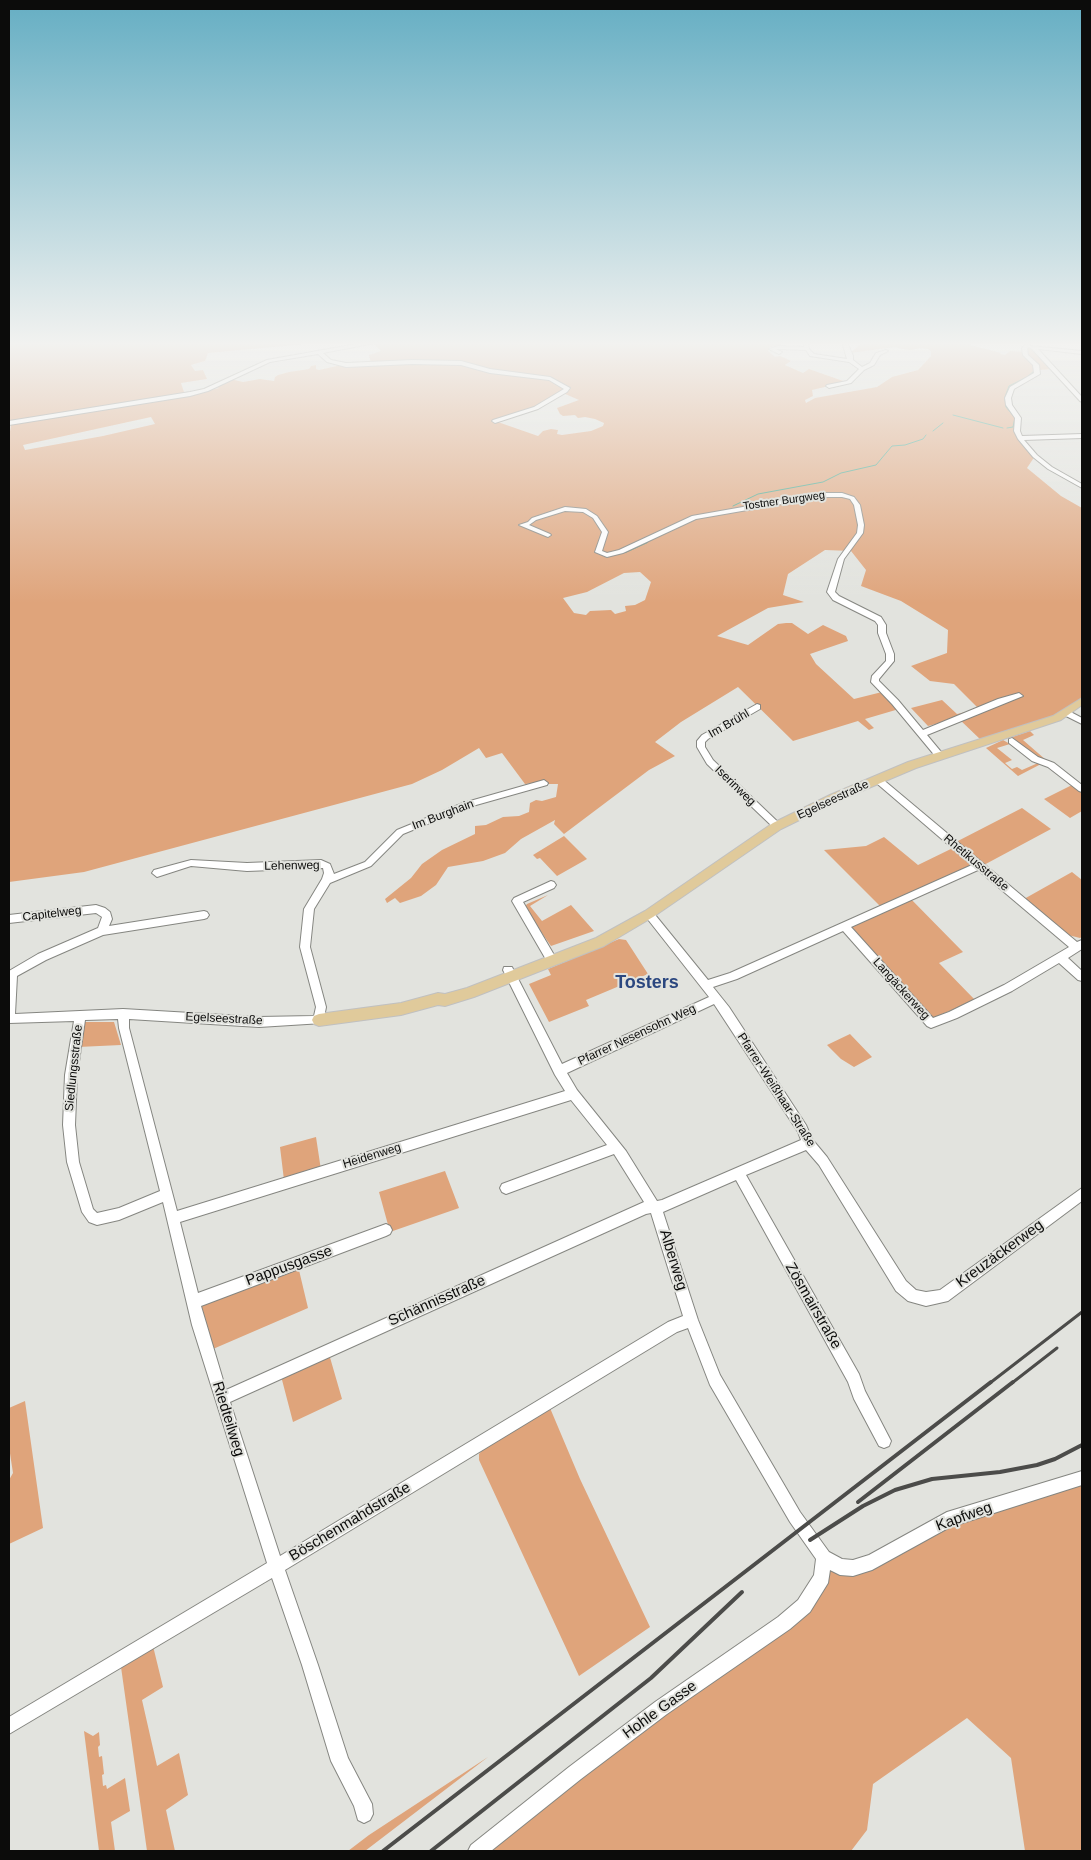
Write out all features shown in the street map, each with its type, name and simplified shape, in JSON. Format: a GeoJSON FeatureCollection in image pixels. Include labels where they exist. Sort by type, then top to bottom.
{"type":"FeatureCollection","features":[{"type":"Feature","properties":{"kind":"main road","name":"Egelseestraße"},"geometry":{"type":"LineString","coordinates":[[319,1020],[401,1009],[438,999],[445,1000],[469,993],[510,973],[551,957],[600,942],[604,937],[649,914],[777,826],[877,779],[939,755],[1040,724],[1067,713],[1082,701]]}},
{"type":"Feature","properties":{"kind":"street"},"geometry":{"type":"LineString","coordinates":[[1017,429],[1020,438],[1035,456],[1082,486]]}},
{"type":"Feature","properties":{"kind":"street"},"geometry":{"type":"LineString","coordinates":[[1020,438],[1082,436]]}},
{"type":"Feature","properties":{"kind":"street","name":"Tostner Burgweg"},"geometry":{"type":"LineString","coordinates":[[548,534],[522,526],[534,519],[565,510],[584,510],[595,517],[605,532],[598,552],[603,555],[614,554],[694,516],[822,495],[842,495],[852,498],[857,505],[861,525],[860,532],[841,559],[831,592],[836,598],[878,619],[882,625],[882,633],[890,654],[890,661],[875,678],[874,682],[895,702],[939,755]]}},
{"type":"Feature","properties":{"kind":"street"},"geometry":{"type":"LineString","coordinates":[[922,734],[1001,701],[1019,696]]}},
{"type":"Feature","properties":{"kind":"street","name":"Im Brühl"},"geometry":{"type":"LineString","coordinates":[[701,741],[757,707]]}},
{"type":"Feature","properties":{"kind":"street"},"geometry":{"type":"LineString","coordinates":[[1067,713],[1082,721]]}},
{"type":"Feature","properties":{"kind":"street","name":"Iserinweg"},"geometry":{"type":"LineString","coordinates":[[701,741],[700,747],[710,762],[777,826]]}},
{"type":"Feature","properties":{"kind":"street"},"geometry":{"type":"LineString","coordinates":[[1012,741],[1035,759],[1050,765],[1082,789]]}},
{"type":"Feature","properties":{"kind":"street","name":"Rhetikusstraße"},"geometry":{"type":"LineString","coordinates":[[877,779],[978,866],[1079,945]]}},
{"type":"Feature","properties":{"kind":"street","name":"Im Burghain"},"geometry":{"type":"LineString","coordinates":[[327,880],[368,864],[400,832],[466,805],[544,783]]}},
{"type":"Feature","properties":{"kind":"street","name":"Lehenweg"},"geometry":{"type":"LineString","coordinates":[[157,873],[191,863],[254,867],[321,864],[327,866],[329,872],[327,880],[309,909],[305,947],[321,1007],[319,1020]]}},
{"type":"Feature","properties":{"kind":"street"},"geometry":{"type":"LineString","coordinates":[[706,985],[733,976],[978,866]]}},
{"type":"Feature","properties":{"kind":"street"},"geometry":{"type":"LineString","coordinates":[[551,885],[518,901],[551,957]]}},
{"type":"Feature","properties":{"kind":"street","name":"Capitelweg"},"geometry":{"type":"LineString","coordinates":[[9,919],[102,910],[107,919],[102,932]]}},
{"type":"Feature","properties":{"kind":"street"},"geometry":{"type":"LineString","coordinates":[[9,1018],[11,973],[42,957],[102,932],[204,914]]}},
{"type":"Feature","properties":{"kind":"street","name":"Pfarrer-Weißhaar-Straße"},"geometry":{"type":"LineString","coordinates":[[649,914],[706,985],[752,1051],[802,1129],[808,1143],[823,1161],[901,1286],[913,1296]]}},
{"type":"Feature","properties":{"kind":"street","name":"Langäckerweg"},"geometry":{"type":"LineString","coordinates":[[844,926],[931,1023],[954,1015],[1061,958]]}},
{"type":"Feature","properties":{"kind":"street"},"geometry":{"type":"LineString","coordinates":[[1079,945],[1061,958],[1082,977]]}},
{"type":"Feature","properties":{"kind":"street","name":"Alberweg"},"geometry":{"type":"LineString","coordinates":[[510,973],[559,1071],[573,1094],[635,1174],[654,1206],[691,1320],[715,1380],[795,1517],[824,1557]]}},
{"type":"Feature","properties":{"kind":"street","name":"Pfarrer Nesensohn Weg"},"geometry":{"type":"LineString","coordinates":[[559,1071],[715,999]]}},
{"type":"Feature","properties":{"kind":"street","name":"Egelseestraße"},"geometry":{"type":"LineString","coordinates":[[9,1018],[123,1014],[259,1022],[319,1020]]}},
{"type":"Feature","properties":{"kind":"street","name":"Riedteilweg"},"geometry":{"type":"LineString","coordinates":[[123,1014],[124,1028],[193,1302],[222,1399],[340,1760],[349,1781],[363,1804],[364,1814]]}},
{"type":"Feature","properties":{"kind":"street","name":"Siedlungsstraße"},"geometry":{"type":"LineString","coordinates":[[80,1015],[71,1075],[68,1125],[73,1162],[88,1212],[93,1218],[97,1219],[120,1214],[166,1194]]}},
{"type":"Feature","properties":{"kind":"street","name":"Heidenweg"},"geometry":{"type":"LineString","coordinates":[[172,1220],[191,1211],[573,1094]]}},
{"type":"Feature","properties":{"kind":"street"},"geometry":{"type":"LineString","coordinates":[[654,1206],[662,1206],[808,1143]]}},
{"type":"Feature","properties":{"kind":"street"},"geometry":{"type":"LineString","coordinates":[[506,1188],[616,1148]]}},
{"type":"Feature","properties":{"kind":"street","name":"Zösmairstraße"},"geometry":{"type":"LineString","coordinates":[[738,1174],[854,1379],[859,1394],[884,1441]]}},
{"type":"Feature","properties":{"kind":"street","name":"Kreuzäckerweg"},"geometry":{"type":"LineString","coordinates":[[913,1296],[926,1299],[943,1296],[1082,1194]]}},
{"type":"Feature","properties":{"kind":"street","name":"Schännisstraße"},"geometry":{"type":"LineString","coordinates":[[222,1399],[521,1263],[645,1208],[654,1206]]}},
{"type":"Feature","properties":{"kind":"street","name":"Pappusgasse"},"geometry":{"type":"LineString","coordinates":[[193,1302],[386,1230]]}},
{"type":"Feature","properties":{"kind":"street","name":"Böschenmahdstraße"},"geometry":{"type":"LineString","coordinates":[[9,1726],[666,1331],[691,1320]]}},
{"type":"Feature","properties":{"kind":"street","name":"Kapfweg"},"geometry":{"type":"LineString","coordinates":[[824,1557],[840,1567],[853,1568],[860,1566],[872,1562],[946,1520],[1082,1478]]}},
{"type":"Feature","properties":{"kind":"street","name":"Hohle Gasse"},"geometry":{"type":"LineString","coordinates":[[477,1851],[661,1708],[784,1623],[804,1606],[822,1577],[824,1557]]}},
{"type":"Feature","properties":{"kind":"shaded area"},"geometry":{"type":"Polygon","coordinates":[[[10,429],[97,429],[23,445],[25,450],[134,429],[517,429],[538,436],[543,431],[551,429],[558,430],[557,434],[562,435],[596,429],[1017,429],[1035,456],[1027,468],[1061,496],[1082,508],[1082,701],[1067,713],[982,741],[958,718],[928,726],[911,708],[942,700],[957,714],[979,709],[954,684],[930,681],[911,666],[947,653],[948,630],[901,601],[861,586],[866,570],[851,551],[825,550],[788,574],[783,595],[804,602],[768,608],[717,636],[748,645],[778,624],[792,623],[808,634],[823,625],[846,636],[848,641],[810,654],[816,664],[854,699],[882,692],[899,709],[865,719],[874,728],[869,730],[858,721],[793,741],[738,687],[681,722],[655,742],[675,756],[649,770],[564,834],[554,824],[555,820],[521,839],[505,853],[483,861],[448,867],[436,885],[421,896],[400,903],[395,898],[387,903],[385,899],[411,878],[422,864],[442,850],[475,834],[475,826],[486,825],[503,817],[519,816],[529,812],[530,803],[536,800],[542,801],[556,797],[558,784],[547,784],[545,782],[525,784],[502,753],[486,758],[479,748],[442,770],[412,784],[84,872],[9,882],[10,429]],[[640,572],[624,573],[587,592],[563,598],[574,613],[586,615],[590,611],[611,610],[615,614],[626,611],[625,606],[635,605],[645,600],[651,582],[640,572]]]}},
{"type":"Feature","properties":{"kind":"shaded area"},"geometry":{"type":"Polygon","coordinates":[[[1030,731],[1034,735],[1023,740],[1046,760],[1034,756],[1012,737],[1030,731]]]}},
{"type":"Feature","properties":{"kind":"shaded area"},"geometry":{"type":"Polygon","coordinates":[[[1003,740],[1010,744],[997,748],[1012,760],[1005,763],[1012,769],[1017,767],[1022,770],[1038,763],[1041,764],[1018,776],[986,748],[1003,740]]]}},
{"type":"Feature","properties":{"kind":"shaded area"},"geometry":{"type":"Polygon","coordinates":[[[1072,785],[1082,791],[1082,811],[1070,818],[1044,799],[1072,785]]]}},
{"type":"Feature","properties":{"kind":"shaded area"},"geometry":{"type":"Polygon","coordinates":[[[1022,808],[1051,829],[982,866],[978,863],[906,894],[963,952],[939,963],[975,1000],[933,1018],[848,927],[883,909],[824,850],[866,846],[884,837],[918,865],[957,846],[954,843],[1022,808]]]}},
{"type":"Feature","properties":{"kind":"shaded area"},"geometry":{"type":"Polygon","coordinates":[[[564,836],[587,859],[557,876],[540,858],[537,859],[533,855],[564,836]]]}},
{"type":"Feature","properties":{"kind":"shaded area"},"geometry":{"type":"Polygon","coordinates":[[[1072,872],[1082,880],[1082,937],[1080,938],[1068,935],[1024,899],[1072,872]]]}},
{"type":"Feature","properties":{"kind":"shaded area"},"geometry":{"type":"Polygon","coordinates":[[[548,895],[530,906],[542,921],[571,905],[594,931],[551,946],[524,908],[527,904],[548,895]]]}},
{"type":"Feature","properties":{"kind":"shaded area"},"geometry":{"type":"Polygon","coordinates":[[[619,939],[626,940],[648,974],[586,1000],[589,1006],[549,1022],[529,984],[551,975],[548,969],[619,939]]]}},
{"type":"Feature","properties":{"kind":"shaded area"},"geometry":{"type":"Polygon","coordinates":[[[83,1022],[114,1022],[121,1045],[78,1047],[83,1022]]]}},
{"type":"Feature","properties":{"kind":"shaded area"},"geometry":{"type":"Polygon","coordinates":[[[850,1034],[872,1057],[854,1067],[841,1059],[827,1045],[850,1034]]]}},
{"type":"Feature","properties":{"kind":"shaded area"},"geometry":{"type":"Polygon","coordinates":[[[316,1137],[321,1170],[284,1180],[280,1147],[316,1137]]]}},
{"type":"Feature","properties":{"kind":"shaded area"},"geometry":{"type":"Polygon","coordinates":[[[445,1171],[459,1208],[390,1232],[379,1192],[445,1171]]]}},
{"type":"Feature","properties":{"kind":"shaded area"},"geometry":{"type":"Polygon","coordinates":[[[298,1266],[308,1308],[213,1349],[200,1308],[201,1304],[298,1266]]]}},
{"type":"Feature","properties":{"kind":"shaded area"},"geometry":{"type":"Polygon","coordinates":[[[329,1354],[342,1399],[293,1422],[281,1376],[329,1354]]]}},
{"type":"Feature","properties":{"kind":"shaded area"},"geometry":{"type":"Polygon","coordinates":[[[25,1401],[43,1528],[9,1544],[9,1480],[13,1473],[9,1447],[9,1408],[25,1401]]]}},
{"type":"Feature","properties":{"kind":"shaded area"},"geometry":{"type":"Polygon","coordinates":[[[550,1408],[580,1479],[650,1627],[579,1676],[479,1460],[479,1454],[483,1449],[550,1408]]]}},
{"type":"Feature","properties":{"kind":"shaded area"},"geometry":{"type":"Polygon","coordinates":[[[1082,1478],[1082,1851],[1025,1851],[1011,1758],[967,1718],[873,1784],[867,1830],[851,1851],[477,1851],[575,1773],[804,1606],[824,1557],[853,1568],[947,1520],[1082,1478]]]}},
{"type":"Feature","properties":{"kind":"shaded area"},"geometry":{"type":"Polygon","coordinates":[[[153,1646],[163,1687],[142,1700],[157,1766],[179,1753],[188,1795],[166,1810],[175,1851],[147,1851],[121,1667],[153,1646]]]}},
{"type":"Feature","properties":{"kind":"shaded area"},"geometry":{"type":"Polygon","coordinates":[[[84,1731],[93,1736],[99,1732],[100,1745],[98,1747],[99,1757],[102,1756],[103,1786],[106,1785],[107,1789],[125,1778],[130,1811],[111,1822],[115,1851],[99,1851],[84,1731]]]}},
{"type":"Feature","properties":{"kind":"shaded area"},"geometry":{"type":"Polygon","coordinates":[[[488,1757],[365,1851],[348,1851],[369,1835],[488,1757]]]}},
{"type":"Feature","properties":{"kind":"waterway"},"geometry":{"type":"LineString","coordinates":[[733,506],[758,494],[823,482],[841,473],[876,465],[892,446],[905,445],[923,439],[926,435]]}},
{"type":"Feature","properties":{"kind":"waterway"},"geometry":{"type":"LineString","coordinates":[[625,552],[647,542]]}},
{"type":"Feature","properties":{"kind":"railway"},"geometry":{"type":"LineString","coordinates":[[990,1383],[1082,1312]]}},
{"type":"Feature","properties":{"kind":"railway"},"geometry":{"type":"LineString","coordinates":[[1012,1383],[1057,1348]]}},
{"type":"Feature","properties":{"kind":"railway"},"geometry":{"type":"LineString","coordinates":[[383,1851],[991,1382]]}},
{"type":"Feature","properties":{"kind":"railway"},"geometry":{"type":"LineString","coordinates":[[858,1502],[1013,1382]]}},
{"type":"Feature","properties":{"kind":"railway"},"geometry":{"type":"LineString","coordinates":[[810,1540],[863,1506],[895,1490],[932,1479],[1000,1472],[1037,1465],[1055,1459],[1082,1445]]}},
{"type":"Feature","properties":{"kind":"railway"},"geometry":{"type":"LineString","coordinates":[[431,1851],[651,1678],[742,1592]]}},
{"type":"Feature","properties":{"kind":"district","name":"Tosters"},"geometry":{"type":"Point","coordinates":[647,983]}}]}
